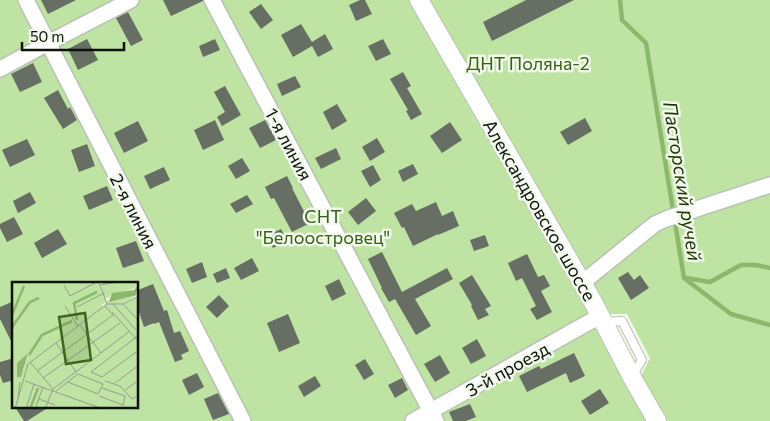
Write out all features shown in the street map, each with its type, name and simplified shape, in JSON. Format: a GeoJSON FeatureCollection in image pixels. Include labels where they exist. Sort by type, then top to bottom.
{"type":"FeatureCollection","features":[{"type":"Feature","properties":{"kind":"street","name":"2-я линия"},"geometry":{"type":"LineString","coordinates":[[26,0],[243,421]]}},
{"type":"Feature","properties":{"kind":"street"},"geometry":{"type":"LineString","coordinates":[[0,69],[131,0]]}},
{"type":"Feature","properties":{"kind":"street","name":"1-я линия"},"geometry":{"type":"LineString","coordinates":[[212,0],[433,416]]}},
{"type":"Feature","properties":{"kind":"street","name":"Александровское шоссе"},"geometry":{"type":"LineString","coordinates":[[419,0],[582,283],[657,421]]}},
{"type":"Feature","properties":{"kind":"street"},"geometry":{"type":"LineString","coordinates":[[582,283],[655,224],[770,185]]}},
{"type":"Feature","properties":{"kind":"street","name":"3-й проезд"},"geometry":{"type":"LineString","coordinates":[[413,421],[433,416],[602,319]]}},
{"type":"Feature","properties":{"kind":"green space","name":"СНТ \"Белоостровец\""},"geometry":{"type":"Polygon","coordinates":[[[0,0],[770,0],[770,421],[0,421],[0,0]],[[600,314],[637,384],[650,358],[627,314],[600,314]]]}},
{"type":"Feature","properties":{"kind":"building"},"geometry":{"type":"Polygon","coordinates":[[[41,0],[76,0],[48,14],[41,0]]]}},
{"type":"Feature","properties":{"kind":"building"},"geometry":{"type":"Polygon","coordinates":[[[163,0],[203,0],[203,1],[171,16],[163,0]]]}},
{"type":"Feature","properties":{"kind":"building"},"geometry":{"type":"Polygon","coordinates":[[[365,0],[372,14],[356,21],[349,5],[365,0]]]}},
{"type":"Feature","properties":{"kind":"building"},"geometry":{"type":"Polygon","coordinates":[[[526,0],[574,0],[492,41],[483,22],[526,0]]]}},
{"type":"Feature","properties":{"kind":"building"},"geometry":{"type":"Polygon","coordinates":[[[261,4],[273,20],[261,29],[249,12],[261,4]]]}},
{"type":"Feature","properties":{"kind":"building"},"geometry":{"type":"Polygon","coordinates":[[[128,12],[143,40],[131,46],[116,18],[128,12]]]}},
{"type":"Feature","properties":{"kind":"building"},"geometry":{"type":"Polygon","coordinates":[[[301,24],[312,42],[325,34],[333,49],[318,57],[312,46],[293,57],[281,35],[301,24]]]}},
{"type":"Feature","properties":{"kind":"building"},"geometry":{"type":"Polygon","coordinates":[[[87,39],[98,60],[78,70],[68,49],[87,39]]]}},
{"type":"Feature","properties":{"kind":"building"},"geometry":{"type":"Polygon","coordinates":[[[215,39],[220,50],[203,57],[199,46],[215,39]]]}},
{"type":"Feature","properties":{"kind":"building"},"geometry":{"type":"Polygon","coordinates":[[[383,39],[391,54],[376,61],[368,46],[383,39]]]}},
{"type":"Feature","properties":{"kind":"building"},"geometry":{"type":"Polygon","coordinates":[[[33,63],[42,82],[20,92],[11,74],[33,63]]]}},
{"type":"Feature","properties":{"kind":"building"},"geometry":{"type":"Polygon","coordinates":[[[403,72],[411,86],[407,88],[422,114],[411,120],[406,111],[408,110],[390,79],[403,72]]]}},
{"type":"Feature","properties":{"kind":"building"},"geometry":{"type":"Polygon","coordinates":[[[295,76],[301,87],[282,96],[277,84],[295,76]]]}},
{"type":"Feature","properties":{"kind":"building"},"geometry":{"type":"Polygon","coordinates":[[[225,86],[241,115],[222,126],[217,117],[225,112],[214,92],[225,86]]]}},
{"type":"Feature","properties":{"kind":"building"},"geometry":{"type":"Polygon","coordinates":[[[58,90],[68,109],[70,107],[77,120],[63,129],[44,98],[58,90]]]}},
{"type":"Feature","properties":{"kind":"building"},"geometry":{"type":"Polygon","coordinates":[[[337,104],[347,121],[332,130],[323,112],[337,104]]]}},
{"type":"Feature","properties":{"kind":"building"},"geometry":{"type":"Polygon","coordinates":[[[585,118],[592,131],[568,145],[560,132],[585,118]]]}},
{"type":"Feature","properties":{"kind":"building"},"geometry":{"type":"Polygon","coordinates":[[[215,120],[224,140],[203,150],[194,130],[215,120]]]}},
{"type":"Feature","properties":{"kind":"building"},"geometry":{"type":"Polygon","coordinates":[[[265,120],[276,140],[260,148],[249,128],[265,120]]]}},
{"type":"Feature","properties":{"kind":"building"},"geometry":{"type":"Polygon","coordinates":[[[138,121],[148,141],[124,153],[114,133],[138,121]]]}},
{"type":"Feature","properties":{"kind":"building"},"geometry":{"type":"Polygon","coordinates":[[[450,122],[462,140],[442,153],[430,136],[450,122]]]}},
{"type":"Feature","properties":{"kind":"building"},"geometry":{"type":"Polygon","coordinates":[[[377,138],[385,152],[370,161],[362,147],[377,138]]]}},
{"type":"Feature","properties":{"kind":"building"},"geometry":{"type":"Polygon","coordinates":[[[27,139],[35,155],[10,167],[2,150],[27,139]]]}},
{"type":"Feature","properties":{"kind":"building"},"geometry":{"type":"Polygon","coordinates":[[[87,144],[95,166],[79,172],[71,150],[87,144]]]}},
{"type":"Feature","properties":{"kind":"building"},"geometry":{"type":"Polygon","coordinates":[[[336,148],[341,159],[321,169],[315,158],[336,148]]]}},
{"type":"Feature","properties":{"kind":"building"},"geometry":{"type":"Polygon","coordinates":[[[242,158],[250,171],[236,179],[228,166],[242,158]]]}},
{"type":"Feature","properties":{"kind":"building"},"geometry":{"type":"Polygon","coordinates":[[[413,164],[418,174],[403,182],[398,171],[413,164]]]}},
{"type":"Feature","properties":{"kind":"building"},"geometry":{"type":"Polygon","coordinates":[[[373,165],[381,180],[370,187],[361,171],[373,165]]]}},
{"type":"Feature","properties":{"kind":"building"},"geometry":{"type":"Polygon","coordinates":[[[164,167],[170,180],[150,189],[144,176],[164,167]]]}},
{"type":"Feature","properties":{"kind":"building"},"geometry":{"type":"Polygon","coordinates":[[[287,176],[310,223],[292,232],[274,198],[271,199],[265,187],[287,176]]]}},
{"type":"Feature","properties":{"kind":"building"},"geometry":{"type":"Polygon","coordinates":[[[107,186],[113,200],[89,210],[83,196],[107,186]]]}},
{"type":"Feature","properties":{"kind":"building"},"geometry":{"type":"Polygon","coordinates":[[[30,192],[36,203],[18,213],[13,201],[30,192]]]}},
{"type":"Feature","properties":{"kind":"building"},"geometry":{"type":"Polygon","coordinates":[[[247,195],[253,204],[236,213],[230,204],[247,195]]]}},
{"type":"Feature","properties":{"kind":"building"},"geometry":{"type":"Polygon","coordinates":[[[366,198],[376,211],[358,225],[348,212],[366,198]]]}},
{"type":"Feature","properties":{"kind":"building"},"geometry":{"type":"Polygon","coordinates":[[[436,202],[442,216],[453,211],[459,226],[413,246],[404,227],[402,228],[394,213],[412,204],[416,211],[436,202]]]}},
{"type":"Feature","properties":{"kind":"building"},"geometry":{"type":"Polygon","coordinates":[[[14,217],[23,234],[7,242],[0,224],[14,217]]]}},
{"type":"Feature","properties":{"kind":"building"},"geometry":{"type":"Polygon","coordinates":[[[58,229],[67,244],[42,258],[34,243],[58,229]]]}},
{"type":"Feature","properties":{"kind":"building"},"geometry":{"type":"Polygon","coordinates":[[[281,229],[287,240],[273,248],[267,236],[281,229]]]}},
{"type":"Feature","properties":{"kind":"building"},"geometry":{"type":"Polygon","coordinates":[[[485,235],[489,246],[474,251],[470,240],[485,235]]]}},
{"type":"Feature","properties":{"kind":"building"},"geometry":{"type":"Polygon","coordinates":[[[136,241],[144,261],[123,268],[116,248],[136,241]]]}},
{"type":"Feature","properties":{"kind":"building"},"geometry":{"type":"Polygon","coordinates":[[[382,252],[402,292],[447,268],[453,279],[415,299],[431,326],[416,335],[395,299],[389,302],[368,259],[382,252]]]}},
{"type":"Feature","properties":{"kind":"building"},"geometry":{"type":"Polygon","coordinates":[[[527,254],[538,277],[544,275],[550,286],[541,291],[552,312],[537,320],[530,309],[536,306],[522,278],[516,281],[508,263],[527,254]]]}},
{"type":"Feature","properties":{"kind":"building"},"geometry":{"type":"Polygon","coordinates":[[[252,258],[259,271],[241,280],[234,268],[252,258]]]}},
{"type":"Feature","properties":{"kind":"building"},"geometry":{"type":"Polygon","coordinates":[[[202,262],[207,277],[192,283],[186,269],[202,262]]]}},
{"type":"Feature","properties":{"kind":"building"},"geometry":{"type":"Polygon","coordinates":[[[226,268],[230,278],[217,283],[213,274],[226,268]]]}},
{"type":"Feature","properties":{"kind":"building"},"geometry":{"type":"Polygon","coordinates":[[[628,272],[634,280],[640,275],[649,288],[631,300],[618,278],[628,272]]]}},
{"type":"Feature","properties":{"kind":"building"},"geometry":{"type":"Polygon","coordinates":[[[472,275],[491,306],[485,309],[489,315],[478,320],[472,305],[459,283],[472,275]]]}},
{"type":"Feature","properties":{"kind":"building"},"geometry":{"type":"Polygon","coordinates":[[[339,279],[346,294],[332,301],[325,286],[339,279]]]}},
{"type":"Feature","properties":{"kind":"building"},"geometry":{"type":"Polygon","coordinates":[[[153,284],[164,311],[167,310],[174,333],[180,331],[189,351],[181,355],[183,359],[175,362],[159,322],[144,327],[139,312],[139,290],[153,284]]]}},
{"type":"Feature","properties":{"kind":"building"},"geometry":{"type":"Polygon","coordinates":[[[219,295],[229,306],[217,318],[206,307],[219,295]]]}},
{"type":"Feature","properties":{"kind":"building"},"geometry":{"type":"Polygon","coordinates":[[[12,302],[12,343],[0,319],[0,307],[12,302]]]}},
{"type":"Feature","properties":{"kind":"building"},"geometry":{"type":"Polygon","coordinates":[[[288,314],[300,343],[279,352],[267,323],[288,314]]]}},
{"type":"Feature","properties":{"kind":"building"},"geometry":{"type":"Polygon","coordinates":[[[477,339],[486,356],[471,364],[462,348],[477,339]]]}},
{"type":"Feature","properties":{"kind":"building"},"geometry":{"type":"Polygon","coordinates":[[[574,353],[585,376],[570,383],[566,373],[527,392],[519,376],[539,366],[541,369],[574,353]]]}},
{"type":"Feature","properties":{"kind":"building"},"geometry":{"type":"Polygon","coordinates":[[[440,355],[450,373],[435,382],[424,364],[440,355]]]}},
{"type":"Feature","properties":{"kind":"building"},"geometry":{"type":"Polygon","coordinates":[[[12,359],[12,381],[3,383],[0,375],[0,362],[12,359]]]}},
{"type":"Feature","properties":{"kind":"building"},"geometry":{"type":"Polygon","coordinates":[[[365,359],[374,374],[364,380],[355,365],[365,359]]]}},
{"type":"Feature","properties":{"kind":"building"},"geometry":{"type":"Polygon","coordinates":[[[197,373],[204,387],[189,395],[182,380],[197,373]]]}},
{"type":"Feature","properties":{"kind":"building"},"geometry":{"type":"Polygon","coordinates":[[[315,376],[321,386],[304,397],[298,386],[315,376]]]}},
{"type":"Feature","properties":{"kind":"building"},"geometry":{"type":"Polygon","coordinates":[[[402,378],[408,390],[395,398],[388,385],[402,378]]]}},
{"type":"Feature","properties":{"kind":"building"},"geometry":{"type":"Polygon","coordinates":[[[600,389],[609,403],[590,415],[581,401],[600,389]]]}},
{"type":"Feature","properties":{"kind":"building"},"geometry":{"type":"Polygon","coordinates":[[[218,393],[229,414],[213,420],[204,399],[218,393]]]}},
{"type":"Feature","properties":{"kind":"building"},"geometry":{"type":"Polygon","coordinates":[[[470,404],[476,417],[466,421],[453,421],[449,412],[470,404]]]}},
{"type":"Feature","properties":{"kind":"building"},"geometry":{"type":"Polygon","coordinates":[[[16,408],[47,408],[27,421],[24,421],[16,408]]]}},
{"type":"Feature","properties":{"kind":"waterway","name":"Пасторский ручей"},"geometry":{"type":"LineString","coordinates":[[620,0],[622,20],[646,43],[684,278],[731,314],[770,325]]}},
{"type":"Feature","properties":{"kind":"waterway"},"geometry":{"type":"LineString","coordinates":[[686,278],[710,282],[741,265],[756,265],[770,268]]}},
{"type":"Feature","properties":{"kind":"park label","name":"ДНТ Поляна-2"},"geometry":{"type":"Point","coordinates":[528,63]}}]}
